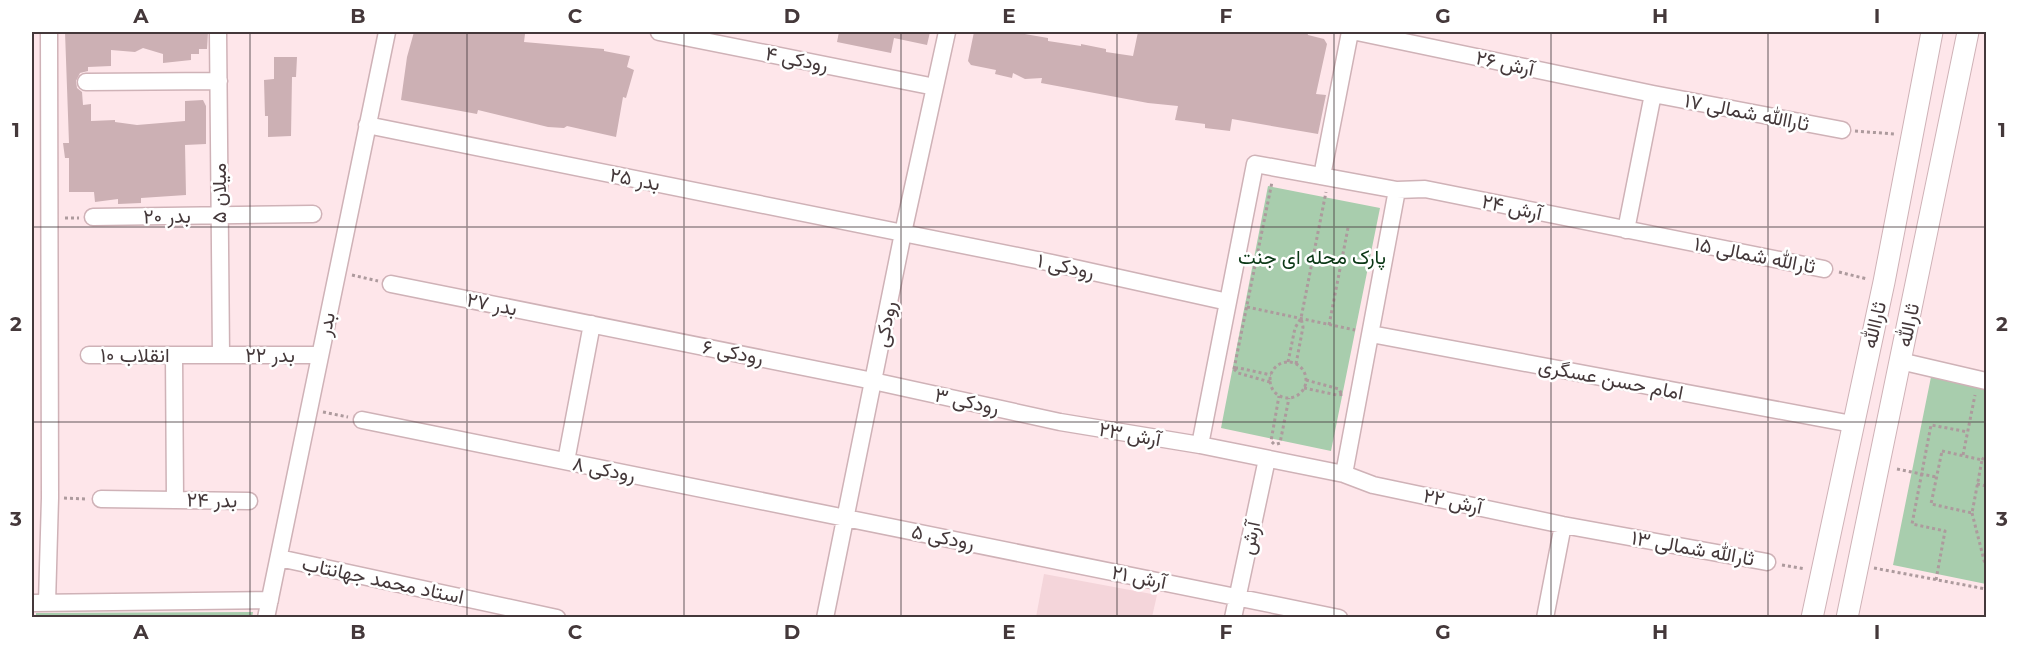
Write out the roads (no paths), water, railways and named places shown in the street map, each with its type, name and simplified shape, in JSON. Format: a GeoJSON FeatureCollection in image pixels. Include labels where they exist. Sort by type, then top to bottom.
{"type":"FeatureCollection","features":[{"type":"Feature","properties":{"kind":"main road","name":"ثاراالله"},"geometry":{"type":"LineString","coordinates":[[1812,618],[1884,282],[1932,32]]}},
{"type":"Feature","properties":{"kind":"main road","name":"ثارالله"},"geometry":{"type":"LineString","coordinates":[[1847,618],[1968,32]]}},
{"type":"Feature","properties":{"kind":"street"},"geometry":{"type":"LineString","coordinates":[[49,32],[50,498],[40,603],[270,600]]}},
{"type":"Feature","properties":{"kind":"street","name":"میلان ۵"},"geometry":{"type":"LineString","coordinates":[[218,32],[221,355]]}},
{"type":"Feature","properties":{"kind":"street","name":"بدر"},"geometry":{"type":"LineString","coordinates":[[266,618],[387,32]]}},
{"type":"Feature","properties":{"kind":"street","name":"رودکی ۴"},"geometry":{"type":"LineString","coordinates":[[659,32],[935,87]]}},
{"type":"Feature","properties":{"kind":"street","name":"رودکی"},"geometry":{"type":"LineString","coordinates":[[825,618],[903,233],[947,32]]}},
{"type":"Feature","properties":{"kind":"street"},"geometry":{"type":"LineString","coordinates":[[1323,184],[1350,32]]}},
{"type":"Feature","properties":{"kind":"street","name":"آرش ۲۶"},"geometry":{"type":"LineString","coordinates":[[1357,32],[1653,94]]}},
{"type":"Feature","properties":{"kind":"street"},"geometry":{"type":"LineString","coordinates":[[86,82],[219,81]]}},
{"type":"Feature","properties":{"kind":"street"},"geometry":{"type":"LineString","coordinates":[[1626,230],[1653,94]]}},
{"type":"Feature","properties":{"kind":"street","name":"ثاراالله شمالی ۱۷"},"geometry":{"type":"LineString","coordinates":[[1653,94],[1842,129]]}},
{"type":"Feature","properties":{"kind":"street","name":"بدر ۲۵"},"geometry":{"type":"LineString","coordinates":[[367,125],[903,233]]}},
{"type":"Feature","properties":{"kind":"street","name":"آرش ۲۴"},"geometry":{"type":"LineString","coordinates":[[1228,303],[1255,164],[1323,184],[1397,190],[1425,189],[1626,230]]}},
{"type":"Feature","properties":{"kind":"street"},"geometry":{"type":"LineString","coordinates":[[1344,474],[1397,190]]}},
{"type":"Feature","properties":{"kind":"street","name":"بدر ۲۰"},"geometry":{"type":"LineString","coordinates":[[93,217],[313,214]]}},
{"type":"Feature","properties":{"kind":"street","name":"ثارالله شمالی ۱۵"},"geometry":{"type":"LineString","coordinates":[[1626,230],[1824,269]]}},
{"type":"Feature","properties":{"kind":"street","name":"رودکی ۱"},"geometry":{"type":"LineString","coordinates":[[903,233],[1052,263],[1228,303]]}},
{"type":"Feature","properties":{"kind":"street","name":"بدر ۲۷"},"geometry":{"type":"LineString","coordinates":[[391,284],[592,324]]}},
{"type":"Feature","properties":{"kind":"street"},"geometry":{"type":"LineString","coordinates":[[1200,445],[1228,303]]}},
{"type":"Feature","properties":{"kind":"street"},"geometry":{"type":"LineString","coordinates":[[566,461],[592,324]]}},
{"type":"Feature","properties":{"kind":"street","name":"رودکی ۶"},"geometry":{"type":"LineString","coordinates":[[592,324],[873,381]]}},
{"type":"Feature","properties":{"kind":"street","name":"امام حسن عسگری"},"geometry":{"type":"LineString","coordinates":[[1371,334],[1852,424]]}},
{"type":"Feature","properties":{"kind":"street","name":"انقلاب ۱۰"},"geometry":{"type":"LineString","coordinates":[[89,355],[221,355]]}},
{"type":"Feature","properties":{"kind":"street"},"geometry":{"type":"LineString","coordinates":[[174,355],[175,500]]}},
{"type":"Feature","properties":{"kind":"street","name":"بدر ۲۲"},"geometry":{"type":"LineString","coordinates":[[221,355],[320,355]]}},
{"type":"Feature","properties":{"kind":"street"},"geometry":{"type":"LineString","coordinates":[[1900,361],[1982,380]]}},
{"type":"Feature","properties":{"kind":"street","name":"رودکی ۳"},"geometry":{"type":"LineString","coordinates":[[873,381],[1060,422]]}},
{"type":"Feature","properties":{"kind":"street","name":"رودکی ۸"},"geometry":{"type":"LineString","coordinates":[[362,420],[846,518]]}},
{"type":"Feature","properties":{"kind":"street","name":"آرش ۲۳"},"geometry":{"type":"LineString","coordinates":[[1060,422],[1200,445],[1267,459]]}},
{"type":"Feature","properties":{"kind":"street","name":"آرش ۲۲"},"geometry":{"type":"LineString","coordinates":[[1267,459],[1344,474],[1373,485],[1563,525]]}},
{"type":"Feature","properties":{"kind":"street","name":"آرش"},"geometry":{"type":"LineString","coordinates":[[1233,618],[1267,459]]}},
{"type":"Feature","properties":{"kind":"street","name":"بدر ۲۴"},"geometry":{"type":"LineString","coordinates":[[101,499],[249,501]]}},
{"type":"Feature","properties":{"kind":"street","name":"رودکی ۵"},"geometry":{"type":"LineString","coordinates":[[846,518],[1040,557]]}},
{"type":"Feature","properties":{"kind":"street"},"geometry":{"type":"LineString","coordinates":[[1545,618],[1563,525]]}},
{"type":"Feature","properties":{"kind":"street","name":"ثارالله شمالی ۱۳"},"geometry":{"type":"LineString","coordinates":[[1563,525],[1767,562]]}},
{"type":"Feature","properties":{"kind":"street","name":"آرش ۲۱"},"geometry":{"type":"LineString","coordinates":[[1040,557],[1339,618]]}},
{"type":"Feature","properties":{"kind":"street","name":"استاد محمد جهانتاب"},"geometry":{"type":"LineString","coordinates":[[279,558],[557,618]]}},
{"type":"Feature","properties":{"kind":"park label","name":"پارک محله ای جنت"},"geometry":{"type":"Point","coordinates":[1312,257]}}]}
